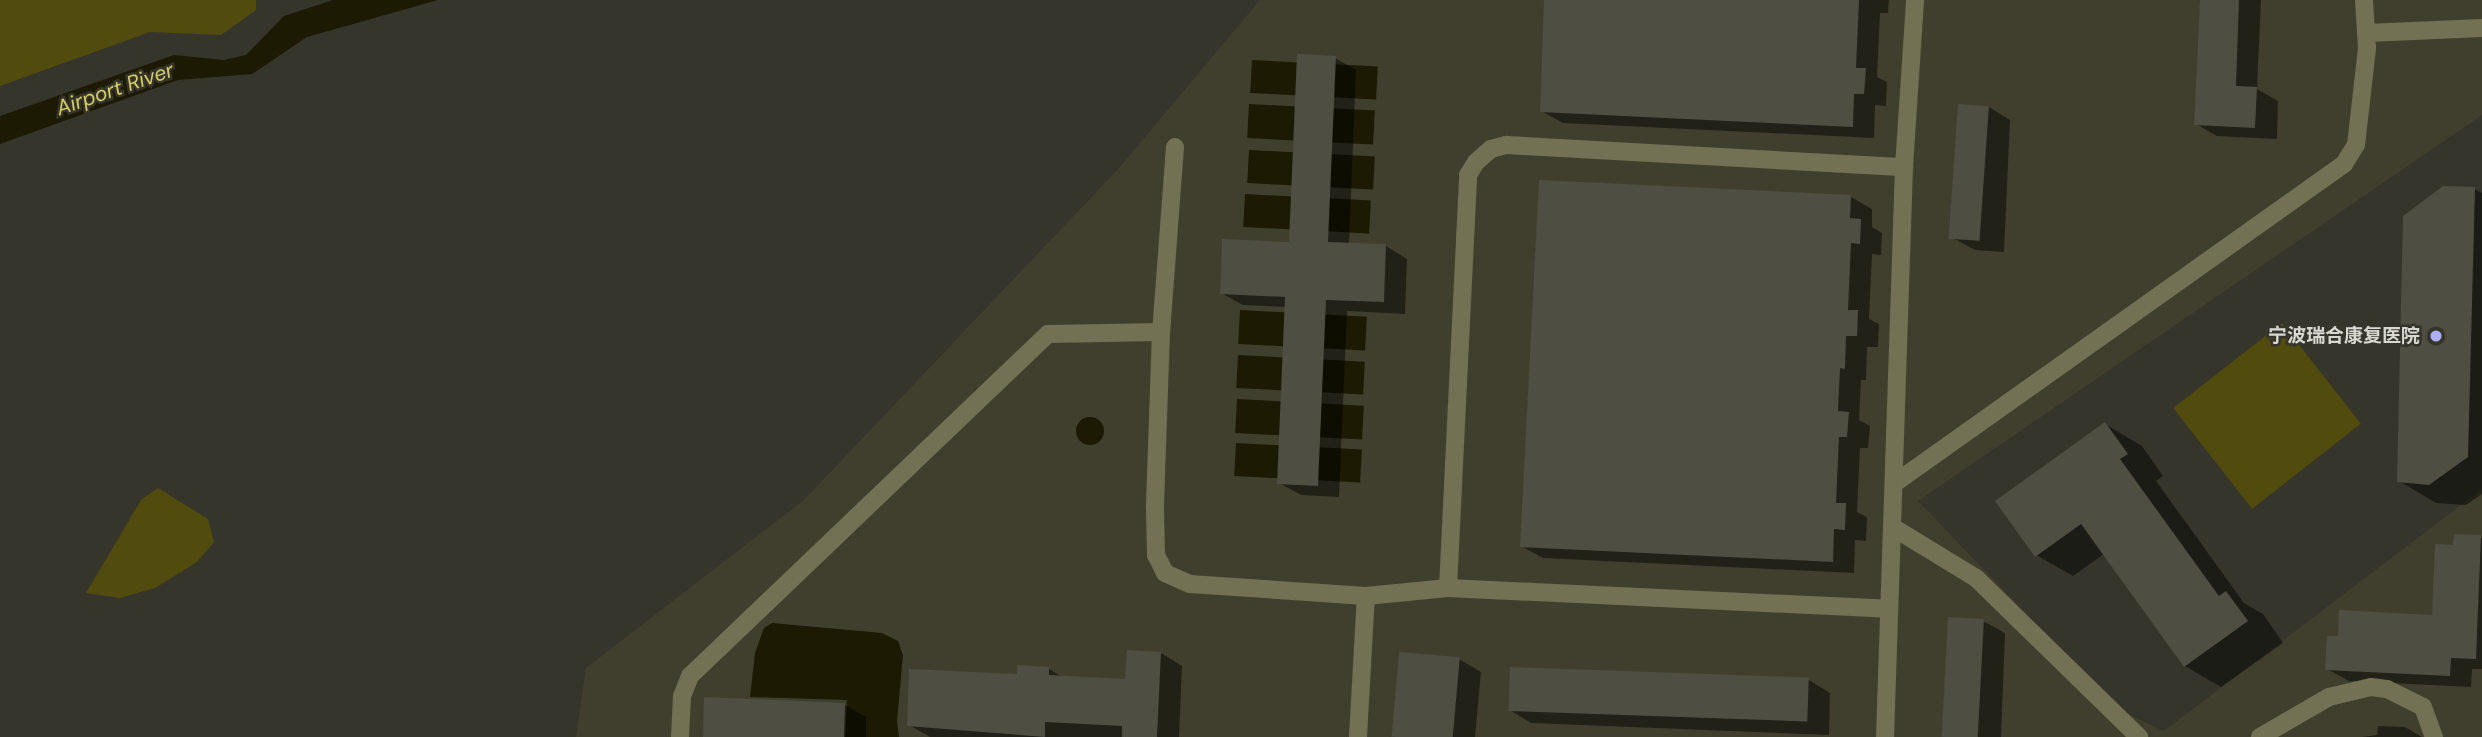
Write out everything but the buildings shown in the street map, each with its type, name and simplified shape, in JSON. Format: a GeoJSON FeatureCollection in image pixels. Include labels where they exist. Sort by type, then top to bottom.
{"type":"FeatureCollection","features":[{"type":"Feature","properties":{"kind":"lane"},"geometry":{"type":"LineString","coordinates":[[1885,737],[1904,167],[1915,0]]}},
{"type":"Feature","properties":{"kind":"lane"},"geometry":{"type":"LineString","coordinates":[[1895,483],[2344,164],[2356,145],[2367,33],[2364,0]]}},
{"type":"Feature","properties":{"kind":"lane"},"geometry":{"type":"LineString","coordinates":[[2367,33],[2482,28]]}},
{"type":"Feature","properties":{"kind":"lane"},"geometry":{"type":"LineString","coordinates":[[1448,588],[1468,175],[1476,162],[1491,149],[1506,145],[1904,167]]}},
{"type":"Feature","properties":{"kind":"lane"},"geometry":{"type":"LineString","coordinates":[[1175,147],[1160,332],[1156,555],[1165,573],[1190,584],[1366,596],[1448,588],[1888,609]]}},
{"type":"Feature","properties":{"kind":"lane"},"geometry":{"type":"LineString","coordinates":[[680,737],[682,696],[690,676],[1048,334],[1160,332]]}},
{"type":"Feature","properties":{"kind":"lane"},"geometry":{"type":"LineString","coordinates":[[1894,528],[1976,578],[2139,737]]}},
{"type":"Feature","properties":{"kind":"lane"},"geometry":{"type":"LineString","coordinates":[[1358,737],[1366,596]]}},
{"type":"Feature","properties":{"kind":"lane"},"geometry":{"type":"LineString","coordinates":[[2260,737],[2329,697],[2371,687],[2387,689],[2423,707],[2434,737]]}},
{"type":"Feature","properties":{"kind":"shaded area"},"geometry":{"type":"Polygon","coordinates":[[[0,0],[256,0],[256,10],[221,35],[150,32],[0,86],[0,0]]]}},
{"type":"Feature","properties":{"kind":"shaded area"},"geometry":{"type":"Polygon","coordinates":[[[1260,0],[2482,0],[2482,115],[1918,501],[2119,710],[2164,731],[2482,489],[2482,737],[576,737],[586,668],[804,500],[1120,167],[1260,0]]]}},
{"type":"Feature","properties":{"kind":"shaded area"},"geometry":{"type":"Polygon","coordinates":[[[2282,323],[2361,424],[2252,509],[2173,408],[2282,323]]]}},
{"type":"Feature","properties":{"kind":"shaded area"},"geometry":{"type":"Polygon","coordinates":[[[158,488],[208,519],[214,542],[197,562],[155,588],[120,598],[86,593],[141,500],[158,488]]]}},
{"type":"Feature","properties":{"kind":"water","name":"Airport River"},"geometry":{"type":"Polygon","coordinates":[[[333,0],[438,0],[307,37],[252,74],[178,80],[0,144],[0,116],[174,55],[224,60],[246,55],[284,16],[333,0]]]}},
{"type":"Feature","properties":{"kind":"water"},"geometry":{"type":"Polygon","coordinates":[[[1252,60],[1378,67],[1376,100],[1250,93],[1252,60]]]}},
{"type":"Feature","properties":{"kind":"water"},"geometry":{"type":"Polygon","coordinates":[[[1249,104],[1375,111],[1373,145],[1247,138],[1249,104]]]}},
{"type":"Feature","properties":{"kind":"water"},"geometry":{"type":"Polygon","coordinates":[[[1249,150],[1375,157],[1373,190],[1247,183],[1249,150]]]}},
{"type":"Feature","properties":{"kind":"water"},"geometry":{"type":"Polygon","coordinates":[[[1245,194],[1371,201],[1369,234],[1243,227],[1245,194]]]}},
{"type":"Feature","properties":{"kind":"water"},"geometry":{"type":"Polygon","coordinates":[[[1240,310],[1367,317],[1365,351],[1238,344],[1240,310]]]}},
{"type":"Feature","properties":{"kind":"water"},"geometry":{"type":"Polygon","coordinates":[[[1238,355],[1365,362],[1363,395],[1236,388],[1238,355]]]}},
{"type":"Feature","properties":{"kind":"water"},"geometry":{"type":"Polygon","coordinates":[[[1237,399],[1364,406],[1362,440],[1235,433],[1237,399]]]}},
{"type":"Feature","properties":{"kind":"water"},"geometry":{"type":"Polygon","coordinates":[[[1090,417],[1100,421],[1104,431],[1100,441],[1090,445],[1080,441],[1076,431],[1080,421],[1090,417]]]}},
{"type":"Feature","properties":{"kind":"water"},"geometry":{"type":"Polygon","coordinates":[[[1236,443],[1362,450],[1360,483],[1234,476],[1236,443]]]}},
{"type":"Feature","properties":{"kind":"water"},"geometry":{"type":"Polygon","coordinates":[[[772,623],[882,633],[898,641],[903,655],[897,721],[899,737],[845,737],[847,700],[750,697],[755,653],[764,628],[772,623]]]}},
{"type":"Feature","properties":{"kind":"place","name":"宁波瑞合康复医院"},"geometry":{"type":"Point","coordinates":[2436,336]}}]}
